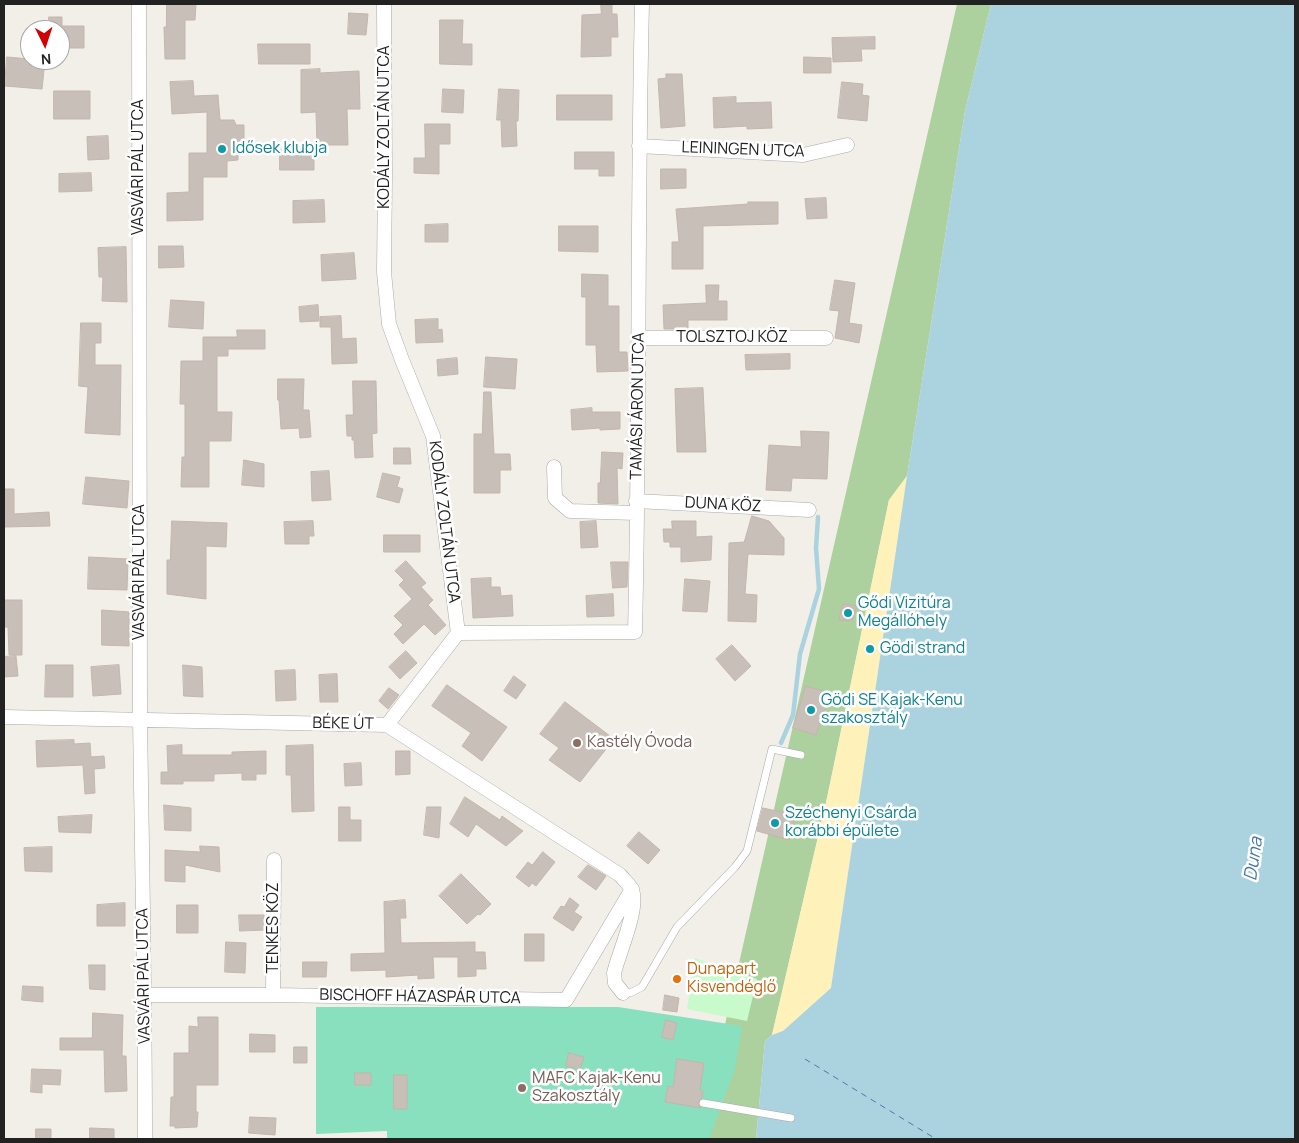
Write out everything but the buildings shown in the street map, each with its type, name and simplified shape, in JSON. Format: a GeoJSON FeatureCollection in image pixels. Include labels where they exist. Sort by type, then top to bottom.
{"type":"FeatureCollection","features":[{"type":"Feature","properties":{"kind":"street","name":"VASVÁRI PÁL UTCA"},"geometry":{"type":"LineString","coordinates":[[139,4],[140,720],[145,995],[145,1139]]}},
{"type":"Feature","properties":{"kind":"street","name":"KODÁLY ZOLTÁN UTCA"},"geometry":{"type":"LineString","coordinates":[[384,4],[386,174],[384,272],[389,324],[433,436],[458,633]]}},
{"type":"Feature","properties":{"kind":"street","name":"TAMÁSI ÁRON UTCA"},"geometry":{"type":"LineString","coordinates":[[458,633],[635,632],[642,4]]}},
{"type":"Feature","properties":{"kind":"street","name":"LEININGEN UTCA"},"geometry":{"type":"LineString","coordinates":[[639,146],[803,155],[847,145]]}},
{"type":"Feature","properties":{"kind":"street","name":"TOLSZTOJ KÖZ"},"geometry":{"type":"LineString","coordinates":[[639,338],[826,338]]}},
{"type":"Feature","properties":{"kind":"street","name":"DUNA KÖZ"},"geometry":{"type":"LineString","coordinates":[[554,467],[556,498],[570,511],[636,507],[809,510]]}},
{"type":"Feature","properties":{"kind":"street"},"geometry":{"type":"LineString","coordinates":[[387,725],[458,633]]}},
{"type":"Feature","properties":{"kind":"street","name":"BÉKE ÚT"},"geometry":{"type":"LineString","coordinates":[[4,717],[387,725],[620,875],[632,889]]}},
{"type":"Feature","properties":{"kind":"street","name":"TENKES KÖZ"},"geometry":{"type":"LineString","coordinates":[[274,860],[274,995]]}},
{"type":"Feature","properties":{"kind":"street"},"geometry":{"type":"LineString","coordinates":[[623,992],[615,983],[614,973],[633,914],[634,900],[632,889]]}},
{"type":"Feature","properties":{"kind":"street","name":"BISCHOFF HÁZASPÁR UTCA"},"geometry":{"type":"LineString","coordinates":[[145,995],[274,995],[566,1000],[632,889]]}},
{"type":"Feature","properties":{"kind":"lane"},"geometry":{"type":"LineString","coordinates":[[623,992],[630,993],[642,987],[677,927],[735,868],[747,851],[772,749],[801,755]]}},
{"type":"Feature","properties":{"kind":"lane"},"geometry":{"type":"LineString","coordinates":[[703,1103],[791,1118]]}},
{"type":"Feature","properties":{"kind":"green space"},"geometry":{"type":"Polygon","coordinates":[[[957,4],[991,4],[965,111],[907,476],[889,500],[827,798],[772,1035],[765,1041],[756,1139],[699,1139],[957,4]]]}},
{"type":"Feature","properties":{"kind":"green space"},"geometry":{"type":"Polygon","coordinates":[[[695,958],[757,979],[747,1021],[687,1009],[695,958]]]}},
{"type":"Feature","properties":{"kind":"green space","name":"MAFC Kajak-Kenu Szakosztály"},"geometry":{"type":"Polygon","coordinates":[[[316,1007],[618,1007],[742,1026],[735,1069],[709,1139],[387,1139],[387,1131],[316,1134],[316,1007]]]}},
{"type":"Feature","properties":{"kind":"sand","name":"Gödi strand"},"geometry":{"type":"Polygon","coordinates":[[[907,476],[831,988],[783,1031],[772,1035],[827,798],[889,500],[907,476]]]}},
{"type":"Feature","properties":{"kind":"water","name":"Duna"},"geometry":{"type":"Polygon","coordinates":[[[991,4],[1295,4],[1295,1139],[756,1139],[765,1041],[772,1035],[783,1031],[831,988],[907,476],[965,111],[991,4]]]}},
{"type":"Feature","properties":{"kind":"waterway"},"geometry":{"type":"LineString","coordinates":[[781,743],[793,715],[800,654],[819,589],[816,548],[818,517]]}},
{"type":"Feature","properties":{"kind":"ferry route"},"geometry":{"type":"LineString","coordinates":[[805,1059],[936,1139]]}},
{"type":"Feature","properties":{"kind":"place","name":"Idősek klubja"},"geometry":{"type":"Point","coordinates":[222,149]}},
{"type":"Feature","properties":{"kind":"place","name":"Gődi Vizitúra Megállóhely"},"geometry":{"type":"Point","coordinates":[848,613]}},
{"type":"Feature","properties":{"kind":"place","name":"Gödi strand"},"geometry":{"type":"Point","coordinates":[870,649]}},
{"type":"Feature","properties":{"kind":"place","name":"Gödi SE Kajak-Kenu szakosztály"},"geometry":{"type":"Point","coordinates":[811,710]}},
{"type":"Feature","properties":{"kind":"place","name":"Kastély Óvoda"},"geometry":{"type":"Point","coordinates":[577,743]}},
{"type":"Feature","properties":{"kind":"place","name":"Széchenyi Csárda korábbi épülete"},"geometry":{"type":"Point","coordinates":[775,823]}},
{"type":"Feature","properties":{"kind":"place","name":"Dunapart Kisvendéglő"},"geometry":{"type":"Point","coordinates":[677,979]}},
{"type":"Feature","properties":{"kind":"place","name":"MAFC Kajak-Kenu Szakosztály"},"geometry":{"type":"Point","coordinates":[522,1088]}}]}
